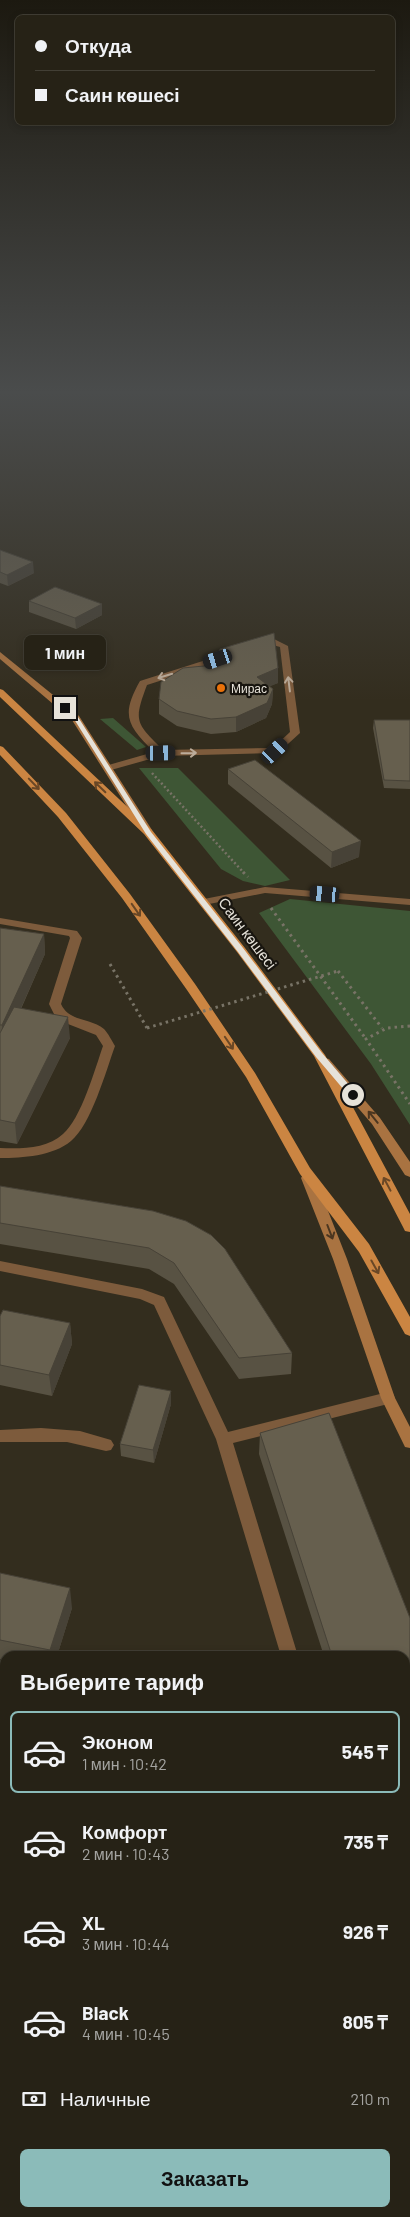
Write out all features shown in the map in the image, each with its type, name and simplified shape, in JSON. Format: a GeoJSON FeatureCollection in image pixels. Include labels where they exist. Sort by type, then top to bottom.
{"type":"FeatureCollection","features":[{"type":"Feature","properties":{"kind":"main road","name":"Саин көшесі"},"geometry":{"type":"LineString","coordinates":[[0,692],[148,832],[204,902],[319,1055],[410,1227]]}},
{"type":"Feature","properties":{"kind":"main road"},"geometry":{"type":"LineString","coordinates":[[0,749],[62,814],[126,896],[251,1076],[306,1171],[364,1248],[410,1330]]}},
{"type":"Feature","properties":{"kind":"street","name":"Саин көшесі"},"geometry":{"type":"LineString","coordinates":[[0,655],[76,718],[148,832]]}},
{"type":"Feature","properties":{"kind":"street"},"geometry":{"type":"LineString","coordinates":[[319,1055],[376,1121],[410,1172]]}},
{"type":"Feature","properties":{"kind":"street"},"geometry":{"type":"LineString","coordinates":[[306,1171],[340,1259],[388,1398],[410,1442]]}},
{"type":"Feature","properties":{"kind":"lane"},"geometry":{"type":"LineString","coordinates":[[108,768],[161,753],[275,751],[295,732],[284,646],[274,642],[143,683],[132,711],[135,727],[161,753]]}},
{"type":"Feature","properties":{"kind":"lane"},"geometry":{"type":"LineString","coordinates":[[204,902],[259,890],[410,902]]}},
{"type":"Feature","properties":{"kind":"lane"},"geometry":{"type":"LineString","coordinates":[[0,1153],[47,1148],[69,1137],[77,1124],[109,1046],[100,1032],[72,1021],[59,1013],[55,1004],[76,938],[73,933],[1,924]]}},
{"type":"Feature","properties":{"kind":"lane"},"geometry":{"type":"LineString","coordinates":[[0,1266],[142,1294],[159,1301],[224,1439],[288,1651]]}},
{"type":"Feature","properties":{"kind":"lane"},"geometry":{"type":"LineString","coordinates":[[224,1439],[388,1398]]}},
{"type":"Feature","properties":{"kind":"lane"},"geometry":{"type":"LineString","coordinates":[[0,1436],[57,1433],[93,1439],[106,1445]]}},
{"type":"Feature","properties":{"kind":"path"},"geometry":{"type":"LineString","coordinates":[[138,760],[192,815],[259,890],[366,1039],[410,1104]]}},
{"type":"Feature","properties":{"kind":"path"},"geometry":{"type":"LineString","coordinates":[[110,964],[147,1028],[338,971],[382,1028]]}},
{"type":"Feature","properties":{"kind":"path"},"geometry":{"type":"LineString","coordinates":[[366,1039],[382,1028],[402,1025],[410,1026]]}},
{"type":"Feature","properties":{"kind":"green space"},"geometry":{"type":"Polygon","coordinates":[[[113,718],[146,747],[137,750],[100,719],[113,718]]]}},
{"type":"Feature","properties":{"kind":"green space"},"geometry":{"type":"Polygon","coordinates":[[[139,768],[178,768],[290,880],[265,886],[243,881],[221,869],[139,768]]]}},
{"type":"Feature","properties":{"kind":"green space"},"geometry":{"type":"Polygon","coordinates":[[[290,899],[410,911],[410,1125],[371,1064],[259,913],[290,899]]]}},
{"type":"Feature","properties":{"kind":"building"},"geometry":{"type":"Polygon","coordinates":[[[0,550],[33,562],[7,575],[0,572],[0,550]]]}},
{"type":"Feature","properties":{"kind":"building"},"geometry":{"type":"Polygon","coordinates":[[[55,587],[102,604],[75,618],[29,601],[55,587]]]}},
{"type":"Feature","properties":{"kind":"building","name":"Мирас"},"geometry":{"type":"Polygon","coordinates":[[[274,633],[278,668],[257,677],[273,689],[267,703],[236,717],[211,719],[177,711],[159,699],[161,682],[183,668],[214,665],[220,649],[274,633]]]}},
{"type":"Feature","properties":{"kind":"building"},"geometry":{"type":"Polygon","coordinates":[[[374,720],[410,720],[410,781],[384,780],[374,720]]]}},
{"type":"Feature","properties":{"kind":"building"},"geometry":{"type":"Polygon","coordinates":[[[255,760],[361,841],[332,852],[228,769],[255,760]]]}},
{"type":"Feature","properties":{"kind":"building"},"geometry":{"type":"Polygon","coordinates":[[[0,928],[44,934],[2,1025],[0,1025],[0,928]]]}},
{"type":"Feature","properties":{"kind":"building"},"geometry":{"type":"Polygon","coordinates":[[[14,1007],[68,1017],[15,1123],[0,1120],[0,1033],[14,1007]]]}},
{"type":"Feature","properties":{"kind":"building"},"geometry":{"type":"Polygon","coordinates":[[[0,1186],[153,1211],[186,1221],[211,1235],[225,1249],[292,1353],[239,1358],[174,1263],[149,1248],[0,1223],[0,1186]]]}},
{"type":"Feature","properties":{"kind":"building"},"geometry":{"type":"Polygon","coordinates":[[[3,1310],[70,1323],[49,1375],[0,1365],[0,1316],[3,1310]]]}},
{"type":"Feature","properties":{"kind":"building"},"geometry":{"type":"Polygon","coordinates":[[[139,1385],[171,1391],[153,1450],[120,1444],[139,1385]]]}},
{"type":"Feature","properties":{"kind":"building"},"geometry":{"type":"Polygon","coordinates":[[[329,1413],[410,1618],[410,1651],[330,1651],[260,1433],[329,1413]]]}},
{"type":"Feature","properties":{"kind":"building"},"geometry":{"type":"Polygon","coordinates":[[[0,1573],[70,1588],[50,1650],[0,1640],[0,1573]]]}},
{"type":"Feature","properties":{"kind":"place","name":"Мирас"},"geometry":{"type":"Point","coordinates":[221,688]}},
{"type":"Feature","properties":{"kind":"route"},"geometry":{"type":"LineString","coordinates":[[65,708],[76,718],[148,832],[241,950],[319,1055],[353,1095]]}}]}
